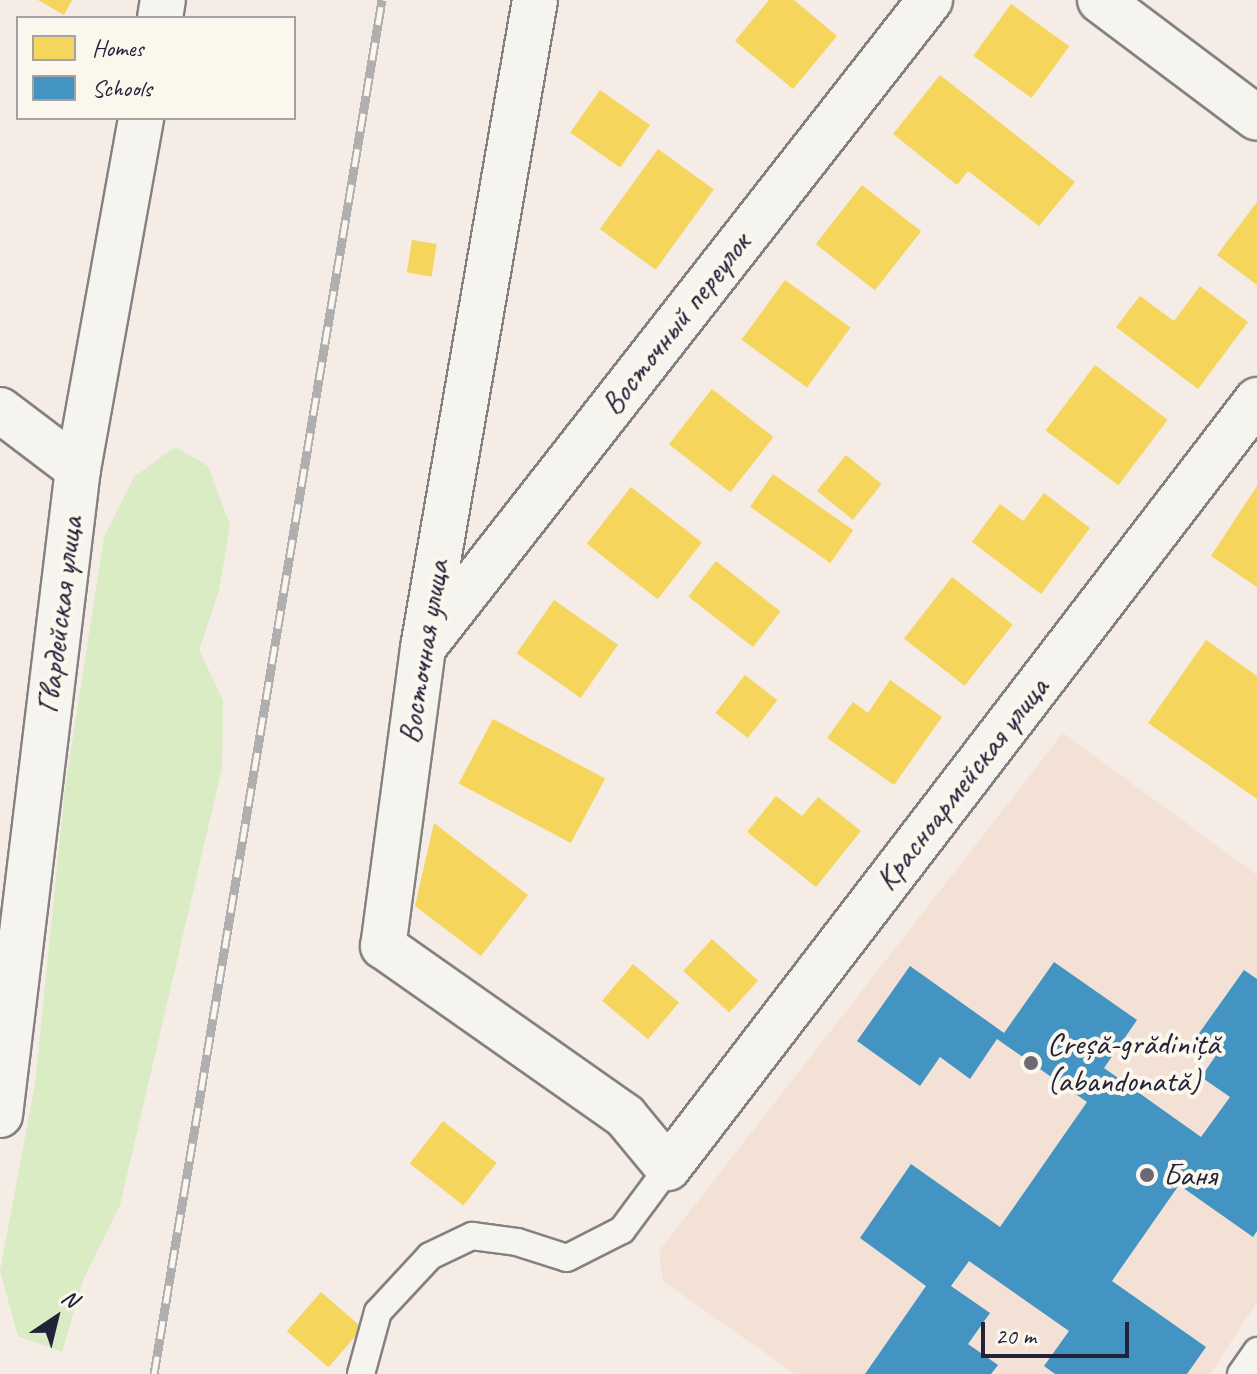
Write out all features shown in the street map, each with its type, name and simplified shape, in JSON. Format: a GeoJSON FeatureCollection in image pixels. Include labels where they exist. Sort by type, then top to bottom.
{"type":"FeatureCollection","features":[{"type":"Feature","properties":{"kind":"street","name":"Восточная улица"},"geometry":{"type":"LineString","coordinates":[[535,0],[423,648],[383,946],[625,1116],[668,1168]]}},
{"type":"Feature","properties":{"kind":"street","name":"Восточный переулок"},"geometry":{"type":"LineString","coordinates":[[423,648],[930,0]]}},
{"type":"Feature","properties":{"kind":"street"},"geometry":{"type":"LineString","coordinates":[[1100,0],[1257,118]]}},
{"type":"Feature","properties":{"kind":"street","name":"Гвардейская улица"},"geometry":{"type":"LineString","coordinates":[[0,1115],[78,469],[141,120]]}},
{"type":"Feature","properties":{"kind":"street","name":"Красноармейская улица"},"geometry":{"type":"LineString","coordinates":[[668,1168],[1257,400]]}},
{"type":"Feature","properties":{"kind":"street"},"geometry":{"type":"LineString","coordinates":[[0,410],[78,469]]}},
{"type":"Feature","properties":{"kind":"lane"},"geometry":{"type":"LineString","coordinates":[[361,1374],[378,1312],[430,1256],[472,1236],[517,1242],[567,1258],[622,1230],[668,1168]]}},
{"type":"Feature","properties":{"kind":"lane"},"geometry":{"type":"LineString","coordinates":[[1241,1374],[1257,1351]]}},
{"type":"Feature","properties":{"kind":"shaded area","name":"Creșă-grădiniță (abandonată)"},"geometry":{"type":"Polygon","coordinates":[[[1063,733],[1257,875],[1257,1302],[1210,1374],[795,1374],[663,1281],[659,1251],[1063,733]]]}},
{"type":"Feature","properties":{"kind":"green space"},"geometry":{"type":"Polygon","coordinates":[[[175,447],[208,466],[230,525],[219,590],[199,650],[223,700],[222,768],[120,1205],[83,1280],[62,1352],[18,1336],[0,1271],[35,1084],[65,788],[104,537],[134,477],[175,447]]]}},
{"type":"Feature","properties":{"kind":"building: Homes"},"geometry":{"type":"Polygon","coordinates":[[[38,0],[72,0],[64,15],[38,0]]]}},
{"type":"Feature","properties":{"kind":"building: Homes"},"geometry":{"type":"Polygon","coordinates":[[[769,0],[794,0],[837,36],[793,89],[735,41],[769,0]]]}},
{"type":"Feature","properties":{"kind":"building: Homes"},"geometry":{"type":"Polygon","coordinates":[[[1011,4],[1069,46],[1032,98],[973,56],[1011,4]]]}},
{"type":"Feature","properties":{"kind":"building: Homes"},"geometry":{"type":"Polygon","coordinates":[[[940,75],[1075,182],[1039,226],[968,171],[957,185],[893,134],[940,75]]]}},
{"type":"Feature","properties":{"kind":"building: Homes"},"geometry":{"type":"Polygon","coordinates":[[[600,90],[650,125],[620,168],[570,133],[600,90]]]}},
{"type":"Feature","properties":{"kind":"building: Homes"},"geometry":{"type":"Polygon","coordinates":[[[658,149],[714,190],[656,270],[600,229],[658,149]]]}},
{"type":"Feature","properties":{"kind":"building: Homes"},"geometry":{"type":"Polygon","coordinates":[[[862,185],[921,231],[875,290],[816,244],[862,185]]]}},
{"type":"Feature","properties":{"kind":"building: Homes"},"geometry":{"type":"Polygon","coordinates":[[[1257,202],[1257,285],[1217,255],[1257,202]]]}},
{"type":"Feature","properties":{"kind":"building: Homes"},"geometry":{"type":"Polygon","coordinates":[[[412,240],[437,244],[432,277],[407,273],[412,240]]]}},
{"type":"Feature","properties":{"kind":"building: Homes"},"geometry":{"type":"Polygon","coordinates":[[[785,280],[851,328],[807,387],[742,340],[785,280]]]}},
{"type":"Feature","properties":{"kind":"building: Homes"},"geometry":{"type":"Polygon","coordinates":[[[1200,286],[1248,322],[1198,389],[1116,327],[1140,296],[1174,321],[1200,286]]]}},
{"type":"Feature","properties":{"kind":"building: Homes"},"geometry":{"type":"Polygon","coordinates":[[[1095,365],[1168,420],[1118,485],[1046,430],[1095,365]]]}},
{"type":"Feature","properties":{"kind":"building: Homes"},"geometry":{"type":"Polygon","coordinates":[[[712,389],[773,437],[730,492],[669,444],[712,389]]]}},
{"type":"Feature","properties":{"kind":"building: Homes"},"geometry":{"type":"Polygon","coordinates":[[[846,455],[882,484],[853,520],[817,491],[846,455]]]}},
{"type":"Feature","properties":{"kind":"building: Homes"},"geometry":{"type":"Polygon","coordinates":[[[773,474],[853,530],[830,563],[750,507],[773,474]]]}},
{"type":"Feature","properties":{"kind":"building: Homes"},"geometry":{"type":"Polygon","coordinates":[[[1257,486],[1257,587],[1211,556],[1257,486]]]}},
{"type":"Feature","properties":{"kind":"building: Homes"},"geometry":{"type":"Polygon","coordinates":[[[631,487],[702,542],[658,599],[587,544],[631,487]]]}},
{"type":"Feature","properties":{"kind":"building: Homes"},"geometry":{"type":"Polygon","coordinates":[[[1044,493],[1090,528],[1041,594],[972,542],[1000,504],[1023,521],[1044,493]]]}},
{"type":"Feature","properties":{"kind":"building: Homes"},"geometry":{"type":"Polygon","coordinates":[[[716,561],[781,611],[753,647],[688,596],[716,561]]]}},
{"type":"Feature","properties":{"kind":"building: Homes"},"geometry":{"type":"Polygon","coordinates":[[[952,577],[1013,624],[965,686],[904,638],[952,577]]]}},
{"type":"Feature","properties":{"kind":"building: Homes"},"geometry":{"type":"Polygon","coordinates":[[[554,600],[618,645],[581,698],[517,653],[554,600]]]}},
{"type":"Feature","properties":{"kind":"building: Homes"},"geometry":{"type":"Polygon","coordinates":[[[1206,640],[1257,676],[1257,799],[1148,723],[1206,640]]]}},
{"type":"Feature","properties":{"kind":"building: Homes"},"geometry":{"type":"Polygon","coordinates":[[[745,675],[777,700],[748,738],[715,713],[745,675]]]}},
{"type":"Feature","properties":{"kind":"building: Homes"},"geometry":{"type":"Polygon","coordinates":[[[890,680],[942,717],[894,785],[827,738],[853,702],[868,713],[890,680]]]}},
{"type":"Feature","properties":{"kind":"building: Homes"},"geometry":{"type":"Polygon","coordinates":[[[493,719],[605,779],[571,843],[459,783],[493,719]]]}},
{"type":"Feature","properties":{"kind":"building: Homes"},"geometry":{"type":"Polygon","coordinates":[[[776,796],[802,816],[818,797],[861,831],[816,887],[747,832],[776,796]]]}},
{"type":"Feature","properties":{"kind":"building: Homes"},"geometry":{"type":"Polygon","coordinates":[[[434,823],[528,895],[481,956],[415,906],[434,823]]]}},
{"type":"Feature","properties":{"kind":"building: Homes"},"geometry":{"type":"Polygon","coordinates":[[[712,939],[758,980],[729,1012],[683,971],[712,939]]]}},
{"type":"Feature","properties":{"kind":"building: Homes"},"geometry":{"type":"Polygon","coordinates":[[[633,964],[679,1003],[648,1039],[602,1001],[633,964]]]}},
{"type":"Feature","properties":{"kind":"building: Homes"},"geometry":{"type":"Polygon","coordinates":[[[443,1121],[497,1163],[463,1205],[410,1164],[443,1121]]]}},
{"type":"Feature","properties":{"kind":"building: Homes"},"geometry":{"type":"Polygon","coordinates":[[[321,1292],[363,1328],[328,1367],[287,1331],[321,1292]]]}},
{"type":"Feature","properties":{"kind":"building: Schools","name":"Баня"},"geometry":{"type":"Polygon","coordinates":[[[1054,962],[1137,1020],[1104,1068],[1201,1137],[1230,1097],[1201,1077],[1217,1054],[1195,1039],[1244,970],[1257,979],[1257,1231],[1253,1237],[1179,1185],[1112,1281],[1206,1347],[1187,1374],[1055,1374],[1044,1366],[1069,1331],[969,1261],[951,1286],[990,1313],[968,1344],[998,1365],[991,1374],[865,1374],[926,1286],[860,1238],[911,1164],[1000,1227],[1087,1102],[997,1039],[970,1079],[940,1057],[920,1086],[857,1041],[910,966],[1004,1033],[1054,962]]]}},
{"type":"Feature","properties":{"kind":"railway"},"geometry":{"type":"LineString","coordinates":[[154,1374],[382,0]]}},
{"type":"Feature","properties":{"kind":"place","name":"Creșă-grădiniță (abandonată)"},"geometry":{"type":"Point","coordinates":[1031,1063]}},
{"type":"Feature","properties":{"kind":"place","name":"Баня"},"geometry":{"type":"Point","coordinates":[1147,1175]}}]}
